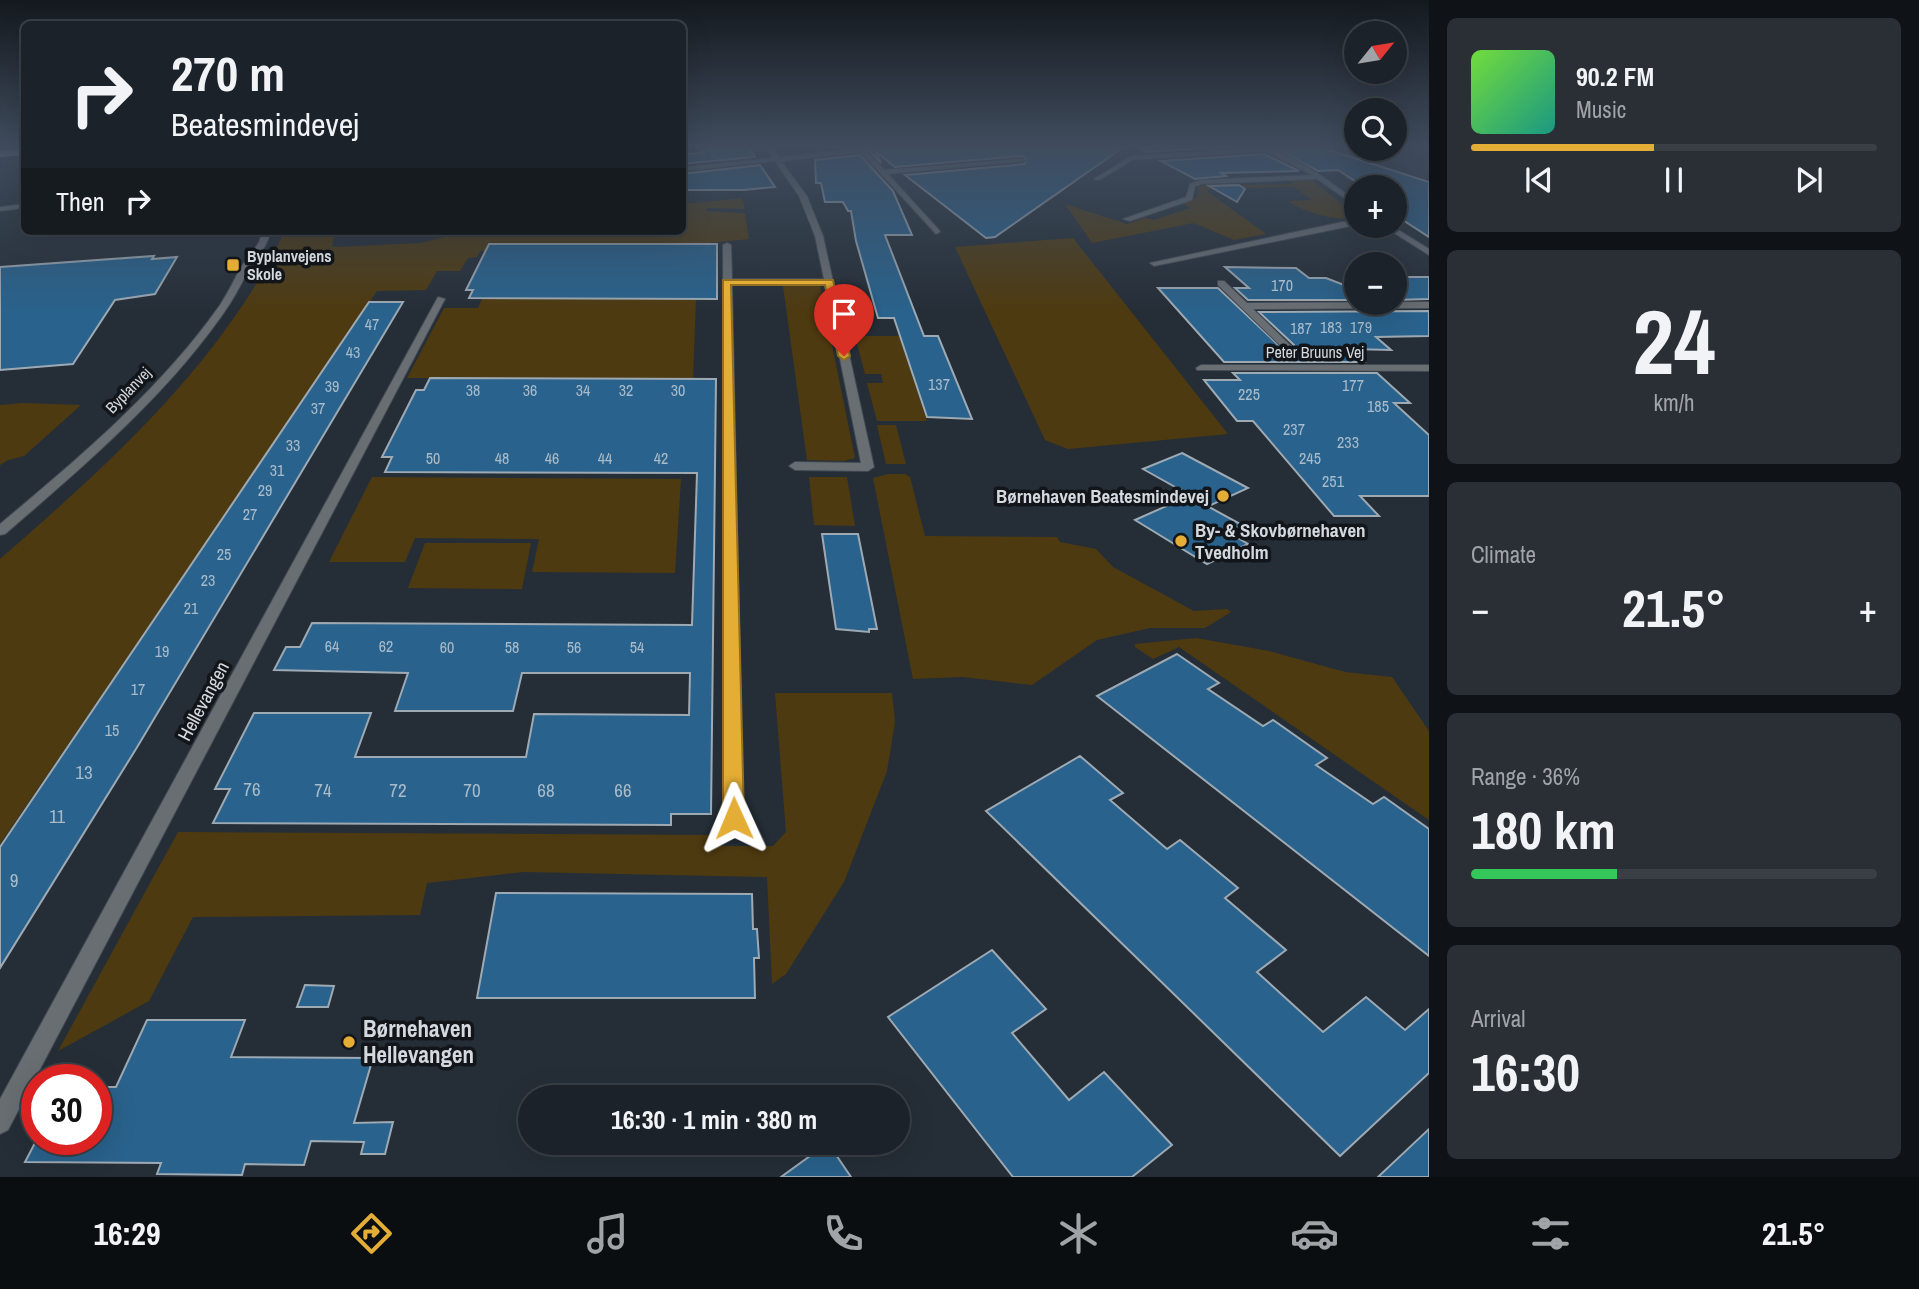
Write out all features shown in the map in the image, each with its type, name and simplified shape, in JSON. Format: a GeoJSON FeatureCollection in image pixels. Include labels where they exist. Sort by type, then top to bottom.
{"type":"FeatureCollection","features":[{"type":"Feature","properties":{"kind":"street"},"geometry":{"type":"LineString","coordinates":[[794,467],[868,467],[819,236],[805,201]]}},
{"type":"Feature","properties":{"kind":"street"},"geometry":{"type":"LineString","coordinates":[[908,201],[936,232]]}},
{"type":"Feature","properties":{"kind":"street"},"geometry":{"type":"LineString","coordinates":[[1127,219],[1180,201]]}},
{"type":"Feature","properties":{"kind":"street"},"geometry":{"type":"LineString","coordinates":[[0,209],[21,206]]}},
{"type":"Feature","properties":{"kind":"street"},"geometry":{"type":"LineString","coordinates":[[1154,263],[1344,224]]}},
{"type":"Feature","properties":{"kind":"street","name":"Byplanvej"},"geometry":{"type":"LineString","coordinates":[[0,531],[44,494],[132,410],[191,347],[224,305],[256,251],[254,242],[261,235]]}},
{"type":"Feature","properties":{"kind":"street"},"geometry":{"type":"LineString","coordinates":[[1406,238],[1429,253]]}},
{"type":"Feature","properties":{"kind":"street"},"geometry":{"type":"LineString","coordinates":[[727,246],[734,818]]}},
{"type":"Feature","properties":{"kind":"street"},"geometry":{"type":"LineString","coordinates":[[726,282],[829,282]]}},
{"type":"Feature","properties":{"kind":"street"},"geometry":{"type":"LineString","coordinates":[[1221,284],[1289,349]]}},
{"type":"Feature","properties":{"kind":"street","name":"Hellevangen"},"geometry":{"type":"LineString","coordinates":[[0,1122],[441,299]]}},
{"type":"Feature","properties":{"kind":"street"},"geometry":{"type":"LineString","coordinates":[[1244,306],[1429,305]]}},
{"type":"Feature","properties":{"kind":"street","name":"Peter Bruuns Vej"},"geometry":{"type":"LineString","coordinates":[[1200,368],[1429,368]]}},
{"type":"Feature","properties":{"kind":"shaded area"},"geometry":{"type":"Polygon","coordinates":[[[743,201],[745,209],[707,208],[706,211],[745,213],[749,239],[699,244],[494,243],[490,251],[480,251],[477,257],[468,258],[460,271],[437,271],[426,290],[377,291],[0,844],[0,559],[121,448],[196,368],[229,325],[259,279],[283,235],[334,235],[332,246],[336,247],[420,243],[452,235],[686,235],[686,204],[743,201]]]}},
{"type":"Feature","properties":{"kind":"shaded area"},"geometry":{"type":"Polygon","coordinates":[[[1189,201],[1220,201],[1266,234],[1234,240],[1194,223],[1092,243],[1065,204],[1127,224],[1145,218],[1154,220],[1190,208],[1183,204],[1189,201]]]}},
{"type":"Feature","properties":{"kind":"shaded area"},"geometry":{"type":"Polygon","coordinates":[[[1288,201],[1338,201],[1344,205],[1344,218],[1321,215],[1288,201]]]}},
{"type":"Feature","properties":{"kind":"shaded area"},"geometry":{"type":"Polygon","coordinates":[[[1073,238],[1228,434],[1068,449],[1045,440],[955,247],[1073,238]]]}},
{"type":"Feature","properties":{"kind":"shaded area"},"geometry":{"type":"Polygon","coordinates":[[[783,286],[820,286],[855,458],[844,461],[807,460],[783,286]]]}},
{"type":"Feature","properties":{"kind":"shaded area"},"geometry":{"type":"Polygon","coordinates":[[[482,299],[696,299],[693,379],[407,378],[444,308],[478,308],[482,299]]]}},
{"type":"Feature","properties":{"kind":"shaded area"},"geometry":{"type":"Polygon","coordinates":[[[855,336],[899,336],[927,421],[877,421],[867,383],[883,383],[881,374],[865,374],[855,336]]]}},
{"type":"Feature","properties":{"kind":"shaded area"},"geometry":{"type":"Polygon","coordinates":[[[0,405],[81,405],[24,456],[0,465],[0,405]]]}},
{"type":"Feature","properties":{"kind":"shaded area"},"geometry":{"type":"Polygon","coordinates":[[[877,425],[896,425],[906,464],[886,464],[877,425]]]}},
{"type":"Feature","properties":{"kind":"shaded area"},"geometry":{"type":"Polygon","coordinates":[[[888,474],[905,474],[910,477],[925,536],[1057,537],[1060,542],[1096,549],[1113,567],[1194,611],[1227,609],[1231,612],[1205,628],[1150,628],[1097,640],[1032,685],[963,677],[913,679],[873,478],[888,474]]]}},
{"type":"Feature","properties":{"kind":"shaded area"},"geometry":{"type":"Polygon","coordinates":[[[372,477],[681,479],[675,573],[532,572],[539,539],[415,538],[405,562],[329,562],[372,477]]]}},
{"type":"Feature","properties":{"kind":"shaded area"},"geometry":{"type":"Polygon","coordinates":[[[809,477],[847,477],[855,526],[814,525],[809,477]]]}},
{"type":"Feature","properties":{"kind":"shaded area"},"geometry":{"type":"Polygon","coordinates":[[[425,543],[531,543],[522,589],[408,588],[425,543]]]}},
{"type":"Feature","properties":{"kind":"shaded area"},"geometry":{"type":"Polygon","coordinates":[[[1196,638],[1269,651],[1345,672],[1392,677],[1429,731],[1429,820],[1179,647],[1153,659],[1135,647],[1135,644],[1196,638]]]}},
{"type":"Feature","properties":{"kind":"shaded area"},"geometry":{"type":"Polygon","coordinates":[[[775,693],[892,693],[895,722],[887,771],[844,882],[786,974],[772,984],[767,877],[524,872],[427,883],[420,915],[193,917],[149,1001],[58,1051],[178,832],[711,835],[722,846],[773,846],[786,832],[775,693]]]}},
{"type":"Feature","properties":{"kind":"building"},"geometry":{"type":"Polygon","coordinates":[[[897,201],[912,235],[885,235],[924,336],[938,336],[972,419],[927,417],[894,318],[878,318],[856,241],[851,211],[848,211],[843,202],[825,202],[897,201]]]}},
{"type":"Feature","properties":{"kind":"building"},"geometry":{"type":"Polygon","coordinates":[[[938,201],[1047,201],[995,237],[986,238],[938,201]]]}},
{"type":"Feature","properties":{"kind":"building"},"geometry":{"type":"Polygon","coordinates":[[[1407,201],[1429,201],[1429,237],[1407,223],[1407,201]]]}},
{"type":"Feature","properties":{"kind":"building"},"geometry":{"type":"Polygon","coordinates":[[[489,244],[717,244],[717,299],[469,298],[473,290],[466,290],[489,244]]]}},
{"type":"Feature","properties":{"kind":"building"},"geometry":{"type":"Polygon","coordinates":[[[154,256],[152,259],[177,257],[155,294],[115,300],[73,364],[0,370],[0,267],[154,256]]]}},
{"type":"Feature","properties":{"kind":"building"},"geometry":{"type":"Polygon","coordinates":[[[1225,267],[1296,268],[1309,278],[1326,278],[1344,285],[1344,300],[1248,300],[1235,288],[1249,288],[1225,267]]]}},
{"type":"Feature","properties":{"kind":"building"},"geometry":{"type":"Polygon","coordinates":[[[1407,277],[1429,277],[1429,299],[1407,300],[1407,277]]]}},
{"type":"Feature","properties":{"kind":"building"},"geometry":{"type":"Polygon","coordinates":[[[1158,288],[1218,288],[1288,354],[1294,353],[1294,345],[1259,312],[1344,312],[1344,315],[1407,315],[1407,311],[1429,311],[1429,336],[1376,337],[1391,350],[1350,349],[1364,362],[1224,362],[1158,288]]]}},
{"type":"Feature","properties":{"kind":"building"},"geometry":{"type":"Polygon","coordinates":[[[369,302],[403,302],[136,749],[0,968],[0,847],[369,302]]]}},
{"type":"Feature","properties":{"kind":"building"},"geometry":{"type":"Polygon","coordinates":[[[1233,373],[1377,373],[1410,403],[1394,403],[1429,435],[1429,496],[1360,496],[1379,516],[1334,516],[1253,421],[1237,421],[1204,380],[1240,380],[1233,373]]]}},
{"type":"Feature","properties":{"kind":"building"},"geometry":{"type":"Polygon","coordinates":[[[430,378],[716,379],[711,814],[671,814],[671,825],[213,823],[230,789],[215,789],[254,713],[371,713],[355,757],[526,757],[534,714],[689,715],[690,673],[522,673],[513,711],[395,711],[408,673],[274,670],[286,647],[300,647],[312,623],[692,625],[697,473],[385,472],[392,457],[382,457],[416,390],[424,390],[430,378]]]}},
{"type":"Feature","properties":{"kind":"building"},"geometry":{"type":"Polygon","coordinates":[[[1182,453],[1248,488],[1209,506],[1143,469],[1182,453]]]}},
{"type":"Feature","properties":{"kind":"building"},"geometry":{"type":"Polygon","coordinates":[[[1189,496],[1242,525],[1228,532],[1248,544],[1207,564],[1135,520],[1189,496]]]}},
{"type":"Feature","properties":{"kind":"building"},"geometry":{"type":"Polygon","coordinates":[[[822,534],[858,534],[877,629],[869,629],[869,632],[836,629],[822,534]]]}},
{"type":"Feature","properties":{"kind":"building"},"geometry":{"type":"Polygon","coordinates":[[[1177,654],[1219,683],[1208,689],[1263,726],[1273,720],[1327,758],[1316,765],[1373,804],[1384,797],[1429,829],[1429,956],[1097,696],[1177,654]]]}},
{"type":"Feature","properties":{"kind":"building"},"geometry":{"type":"Polygon","coordinates":[[[1080,756],[1123,793],[1110,800],[1167,849],[1180,840],[1238,888],[1225,898],[1286,950],[1257,972],[1323,1032],[1366,997],[1405,1030],[1429,1009],[1429,1073],[1340,1156],[986,811],[1080,756]]]}},
{"type":"Feature","properties":{"kind":"building"},"geometry":{"type":"Polygon","coordinates":[[[496,893],[752,894],[753,929],[757,929],[759,958],[754,958],[755,998],[477,998],[496,893]]]}},
{"type":"Feature","properties":{"kind":"building"},"geometry":{"type":"Polygon","coordinates":[[[992,950],[1046,1009],[1012,1033],[1069,1100],[1104,1072],[1172,1145],[1132,1177],[1013,1177],[888,1017],[992,950]]]}},
{"type":"Feature","properties":{"kind":"building"},"geometry":{"type":"Polygon","coordinates":[[[305,985],[334,986],[328,1007],[297,1007],[305,985]]]}},
{"type":"Feature","properties":{"kind":"building"},"geometry":{"type":"Polygon","coordinates":[[[147,1020],[245,1020],[231,1057],[373,1058],[354,1123],[393,1122],[385,1154],[361,1154],[364,1142],[311,1141],[304,1165],[245,1164],[242,1175],[157,1174],[161,1163],[25,1162],[29,1155],[112,1155],[112,1087],[116,1087],[147,1020]]]}},
{"type":"Feature","properties":{"kind":"building"},"geometry":{"type":"Polygon","coordinates":[[[1429,1129],[1429,1177],[1378,1177],[1429,1129]]]}},
{"type":"Feature","properties":{"kind":"building"},"geometry":{"type":"Polygon","coordinates":[[[811,1155],[836,1155],[851,1177],[781,1177],[811,1155]]]}},
{"type":"Feature","properties":{"kind":"place","name":"Byplanvejens Skole"},"geometry":{"type":"Point","coordinates":[233,265]}},
{"type":"Feature","properties":{"kind":"place","name":"Børnehaven Beatesmindevej"},"geometry":{"type":"Point","coordinates":[1223,496]}},
{"type":"Feature","properties":{"kind":"place","name":"By- & Skovbørnehaven Tvedholm"},"geometry":{"type":"Point","coordinates":[1181,541]}},
{"type":"Feature","properties":{"kind":"place","name":"Børnehaven Hellevangen"},"geometry":{"type":"Point","coordinates":[349,1042]}},
{"type":"Feature","properties":{"kind":"route"},"geometry":{"type":"LineString","coordinates":[[734,818],[726,282],[829,282],[844,356]]}}]}
